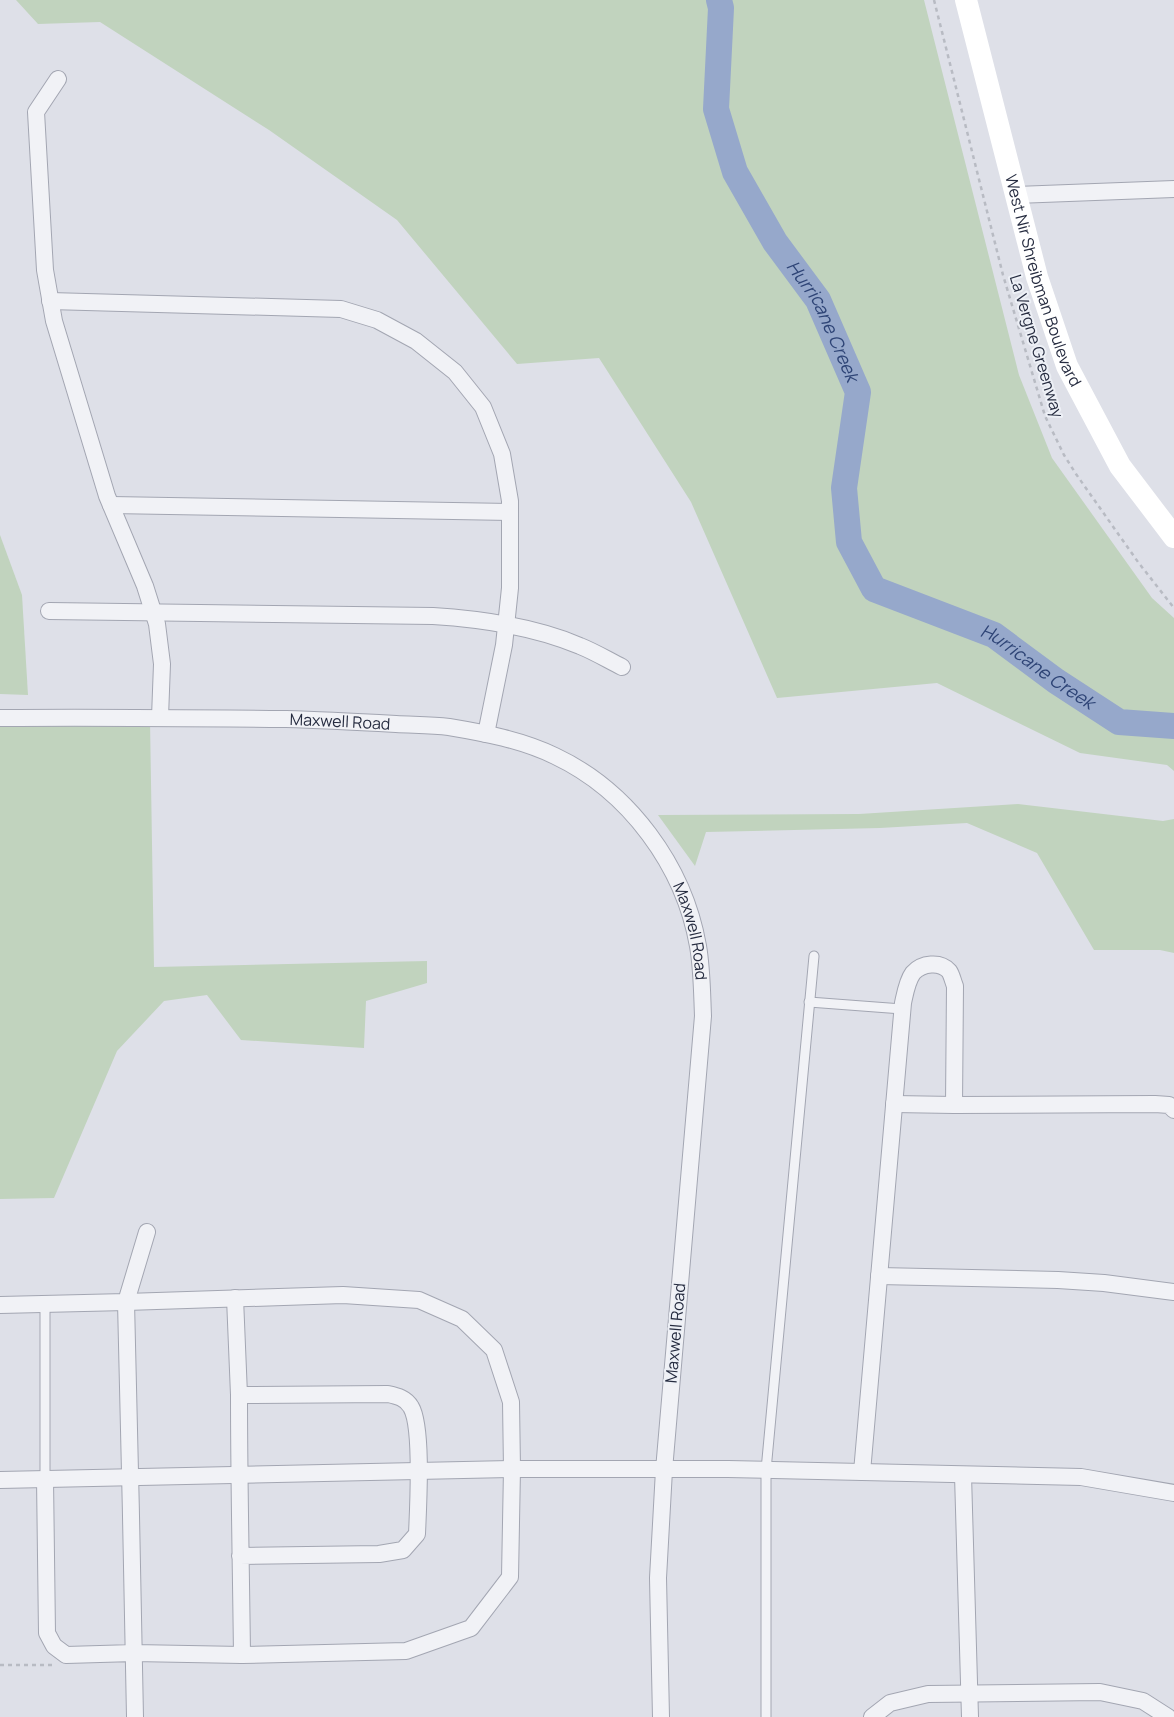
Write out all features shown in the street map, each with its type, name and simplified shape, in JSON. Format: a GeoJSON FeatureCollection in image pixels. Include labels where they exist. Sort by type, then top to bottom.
{"type":"FeatureCollection","features":[{"type":"Feature","properties":{"kind":"main road","name":"West Nir Shreibman Boulevard"},"geometry":{"type":"LineString","coordinates":[[966,0],[1037,277],[1067,366],[1120,466],[1174,537]]}},
{"type":"Feature","properties":{"kind":"street"},"geometry":{"type":"LineString","coordinates":[[58,79],[36,112],[45,270],[54,321],[111,505],[146,586],[154,612],[162,664],[160,717]]}},
{"type":"Feature","properties":{"kind":"street"},"geometry":{"type":"LineString","coordinates":[[1016,195],[1174,189]]}},
{"type":"Feature","properties":{"kind":"street"},"geometry":{"type":"LineString","coordinates":[[50,301],[341,309],[377,320],[416,341],[455,372],[483,407],[502,454],[510,501],[510,588],[504,645],[486,734]]}},
{"type":"Feature","properties":{"kind":"street"},"geometry":{"type":"LineString","coordinates":[[111,505],[510,512]]}},
{"type":"Feature","properties":{"kind":"street"},"geometry":{"type":"LineString","coordinates":[[49,611],[465,618],[542,633],[579,646],[622,666]]}},
{"type":"Feature","properties":{"kind":"street","name":"Maxwell Road"},"geometry":{"type":"LineString","coordinates":[[0,718],[160,717],[339,721],[446,727],[486,734],[519,743],[554,756],[582,771],[616,797],[644,826],[677,879],[689,912],[698,945],[703,1016],[664,1470],[658,1578],[660,1717]]}},
{"type":"Feature","properties":{"kind":"street"},"geometry":{"type":"LineString","coordinates":[[862,1472],[902,1009],[913,973],[924,966],[937,964],[949,971],[955,986],[954,1105]]}},
{"type":"Feature","properties":{"kind":"street"},"geometry":{"type":"LineString","coordinates":[[894,1104],[1155,1104],[1169,1106],[1174,1110]]}},
{"type":"Feature","properties":{"kind":"street"},"geometry":{"type":"LineString","coordinates":[[135,1717],[126,1302],[146,1232]]}},
{"type":"Feature","properties":{"kind":"street"},"geometry":{"type":"LineString","coordinates":[[879,1276],[1058,1280],[1104,1283],[1174,1292],[1174,1286]]}},
{"type":"Feature","properties":{"kind":"street"},"geometry":{"type":"LineString","coordinates":[[0,1305],[343,1294],[419,1300],[462,1319],[494,1350],[511,1402],[510,1577],[471,1628],[406,1651],[242,1656],[134,1653],[66,1655],[54,1646],[48,1633],[45,1479]]}},
{"type":"Feature","properties":{"kind":"street"},"geometry":{"type":"LineString","coordinates":[[235,1298],[239,1396],[242,1656]]}},
{"type":"Feature","properties":{"kind":"street"},"geometry":{"type":"LineString","coordinates":[[239,1396],[388,1394],[400,1396],[411,1407],[416,1426],[418,1471],[417,1534],[402,1550],[379,1554],[240,1556]]}},
{"type":"Feature","properties":{"kind":"street"},"geometry":{"type":"LineString","coordinates":[[0,1480],[512,1469],[766,1470],[1081,1477],[1174,1493]]}},
{"type":"Feature","properties":{"kind":"street"},"geometry":{"type":"LineString","coordinates":[[963,1475],[970,1717]]}},
{"type":"Feature","properties":{"kind":"street"},"geometry":{"type":"LineString","coordinates":[[872,1717],[890,1703],[928,1694],[1100,1692],[1143,1701],[1168,1717]]}},
{"type":"Feature","properties":{"kind":"lane"},"geometry":{"type":"LineString","coordinates":[[766,1717],[766,1470],[814,956]]}},
{"type":"Feature","properties":{"kind":"lane"},"geometry":{"type":"LineString","coordinates":[[809,1002],[902,1009]]}},
{"type":"Feature","properties":{"kind":"lane"},"geometry":{"type":"LineString","coordinates":[[45,1304],[45,1479]]}},
{"type":"Feature","properties":{"kind":"path","name":"La Vergne Greenway"},"geometry":{"type":"LineString","coordinates":[[934,0],[1003,275],[1045,416],[1064,455],[1076,474],[1138,562],[1174,608]]}},
{"type":"Feature","properties":{"kind":"green space"},"geometry":{"type":"Polygon","coordinates":[[[16,0],[924,0],[1019,375],[1052,458],[1152,598],[1174,618],[1174,771],[1167,765],[1080,753],[937,683],[777,698],[691,502],[599,358],[517,364],[397,220],[269,130],[100,22],[38,24],[16,0]]]}},
{"type":"Feature","properties":{"kind":"green space"},"geometry":{"type":"Polygon","coordinates":[[[0,535],[22,595],[28,695],[0,694],[0,535]]]}},
{"type":"Feature","properties":{"kind":"green space"},"geometry":{"type":"Polygon","coordinates":[[[0,717],[150,720],[154,967],[427,961],[427,983],[366,1001],[364,1048],[241,1040],[207,995],[164,1001],[117,1051],[54,1198],[0,1199],[0,717]]]}},
{"type":"Feature","properties":{"kind":"green space"},"geometry":{"type":"Polygon","coordinates":[[[1018,804],[1163,821],[1174,819],[1174,953],[1160,950],[1094,950],[1037,853],[967,823],[880,828],[706,832],[695,866],[658,815],[859,814],[1018,804]]]}},
{"type":"Feature","properties":{"kind":"waterway","name":"Hurricane Creek"},"geometry":{"type":"LineString","coordinates":[[719,0],[721,8],[716,109],[735,172],[775,242],[818,300],[858,392],[844,488],[849,542],[874,589],[994,635],[1056,681],[1119,722],[1174,726]]}}]}
